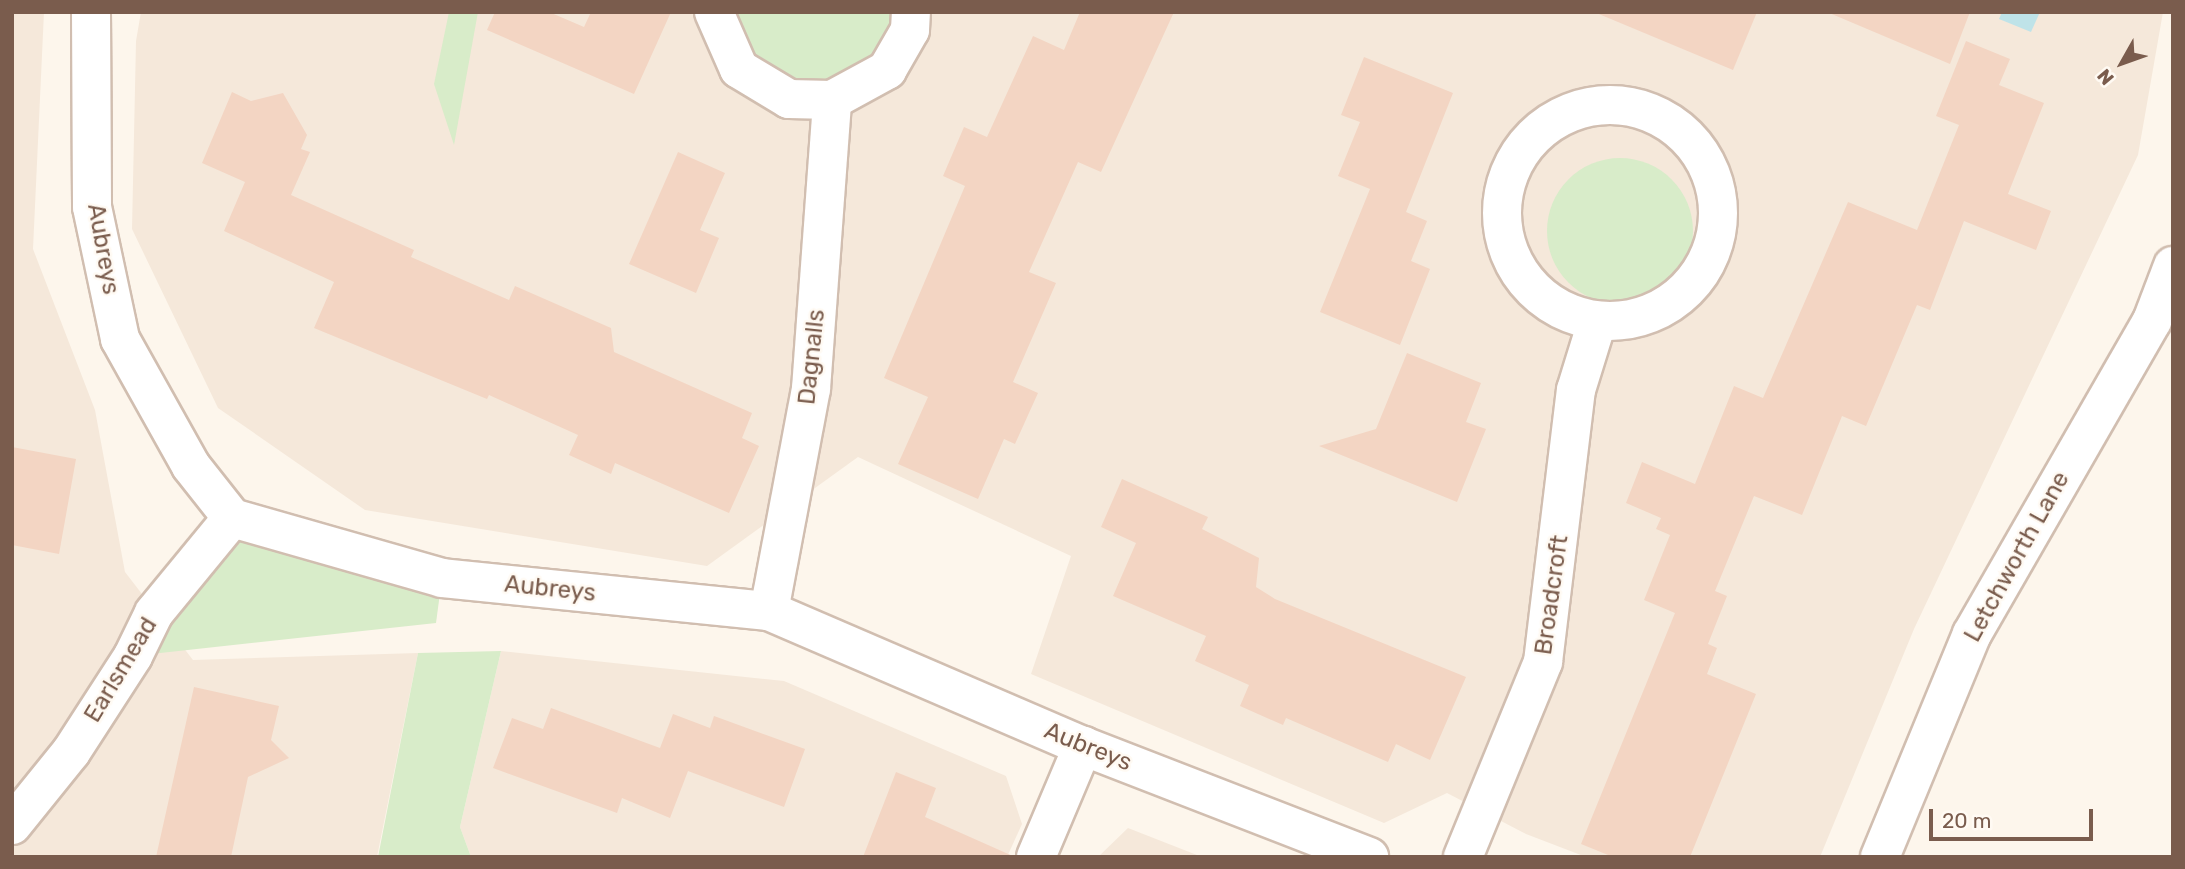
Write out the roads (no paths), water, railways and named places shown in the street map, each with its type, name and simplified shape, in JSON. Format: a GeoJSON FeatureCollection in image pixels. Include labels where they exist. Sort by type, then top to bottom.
{"type":"FeatureCollection","features":[{"type":"Feature","properties":{"kind":"street","name":"Aubreys"},"geometry":{"type":"LineString","coordinates":[[91,12],[92,207],[120,339],[191,466],[232,518],[442,578],[769,611],[1083,746],[1369,857]]}},
{"type":"Feature","properties":{"kind":"street"},"geometry":{"type":"LineString","coordinates":[[714,12],[739,69],[789,99],[832,100],[887,70],[910,30],[911,12]]}},
{"type":"Feature","properties":{"kind":"street","name":"Dagnalls"},"geometry":{"type":"LineString","coordinates":[[769,611],[811,389],[832,100]]}},
{"type":"Feature","properties":{"kind":"street"},"geometry":{"type":"LineString","coordinates":[[1598,105],[1641,108],[1684,134],[1705,160],[1717,195],[1717,237],[1696,280],[1669,306],[1646,316],[1597,321],[1560,311],[1537,294],[1507,248],[1502,196],[1522,148],[1559,117],[1598,105]]}},
{"type":"Feature","properties":{"kind":"street","name":"Letchworth Lane"},"geometry":{"type":"LineString","coordinates":[[1880,857],[1972,634],[2152,321],[2173,266]]}},
{"type":"Feature","properties":{"kind":"street","name":"Broadcroft"},"geometry":{"type":"LineString","coordinates":[[1463,857],[1543,663],[1576,390],[1597,321]]}},
{"type":"Feature","properties":{"kind":"street","name":"Earlsmead"},"geometry":{"type":"LineString","coordinates":[[12,825],[71,752],[133,656],[154,613],[232,518]]}},
{"type":"Feature","properties":{"kind":"street"},"geometry":{"type":"LineString","coordinates":[[1036,857],[1083,746]]}},
{"type":"Feature","properties":{"kind":"water"},"geometry":{"type":"Polygon","coordinates":[[[2002,12],[2040,12],[2031,32],[1999,19],[2002,12]]]}}]}
